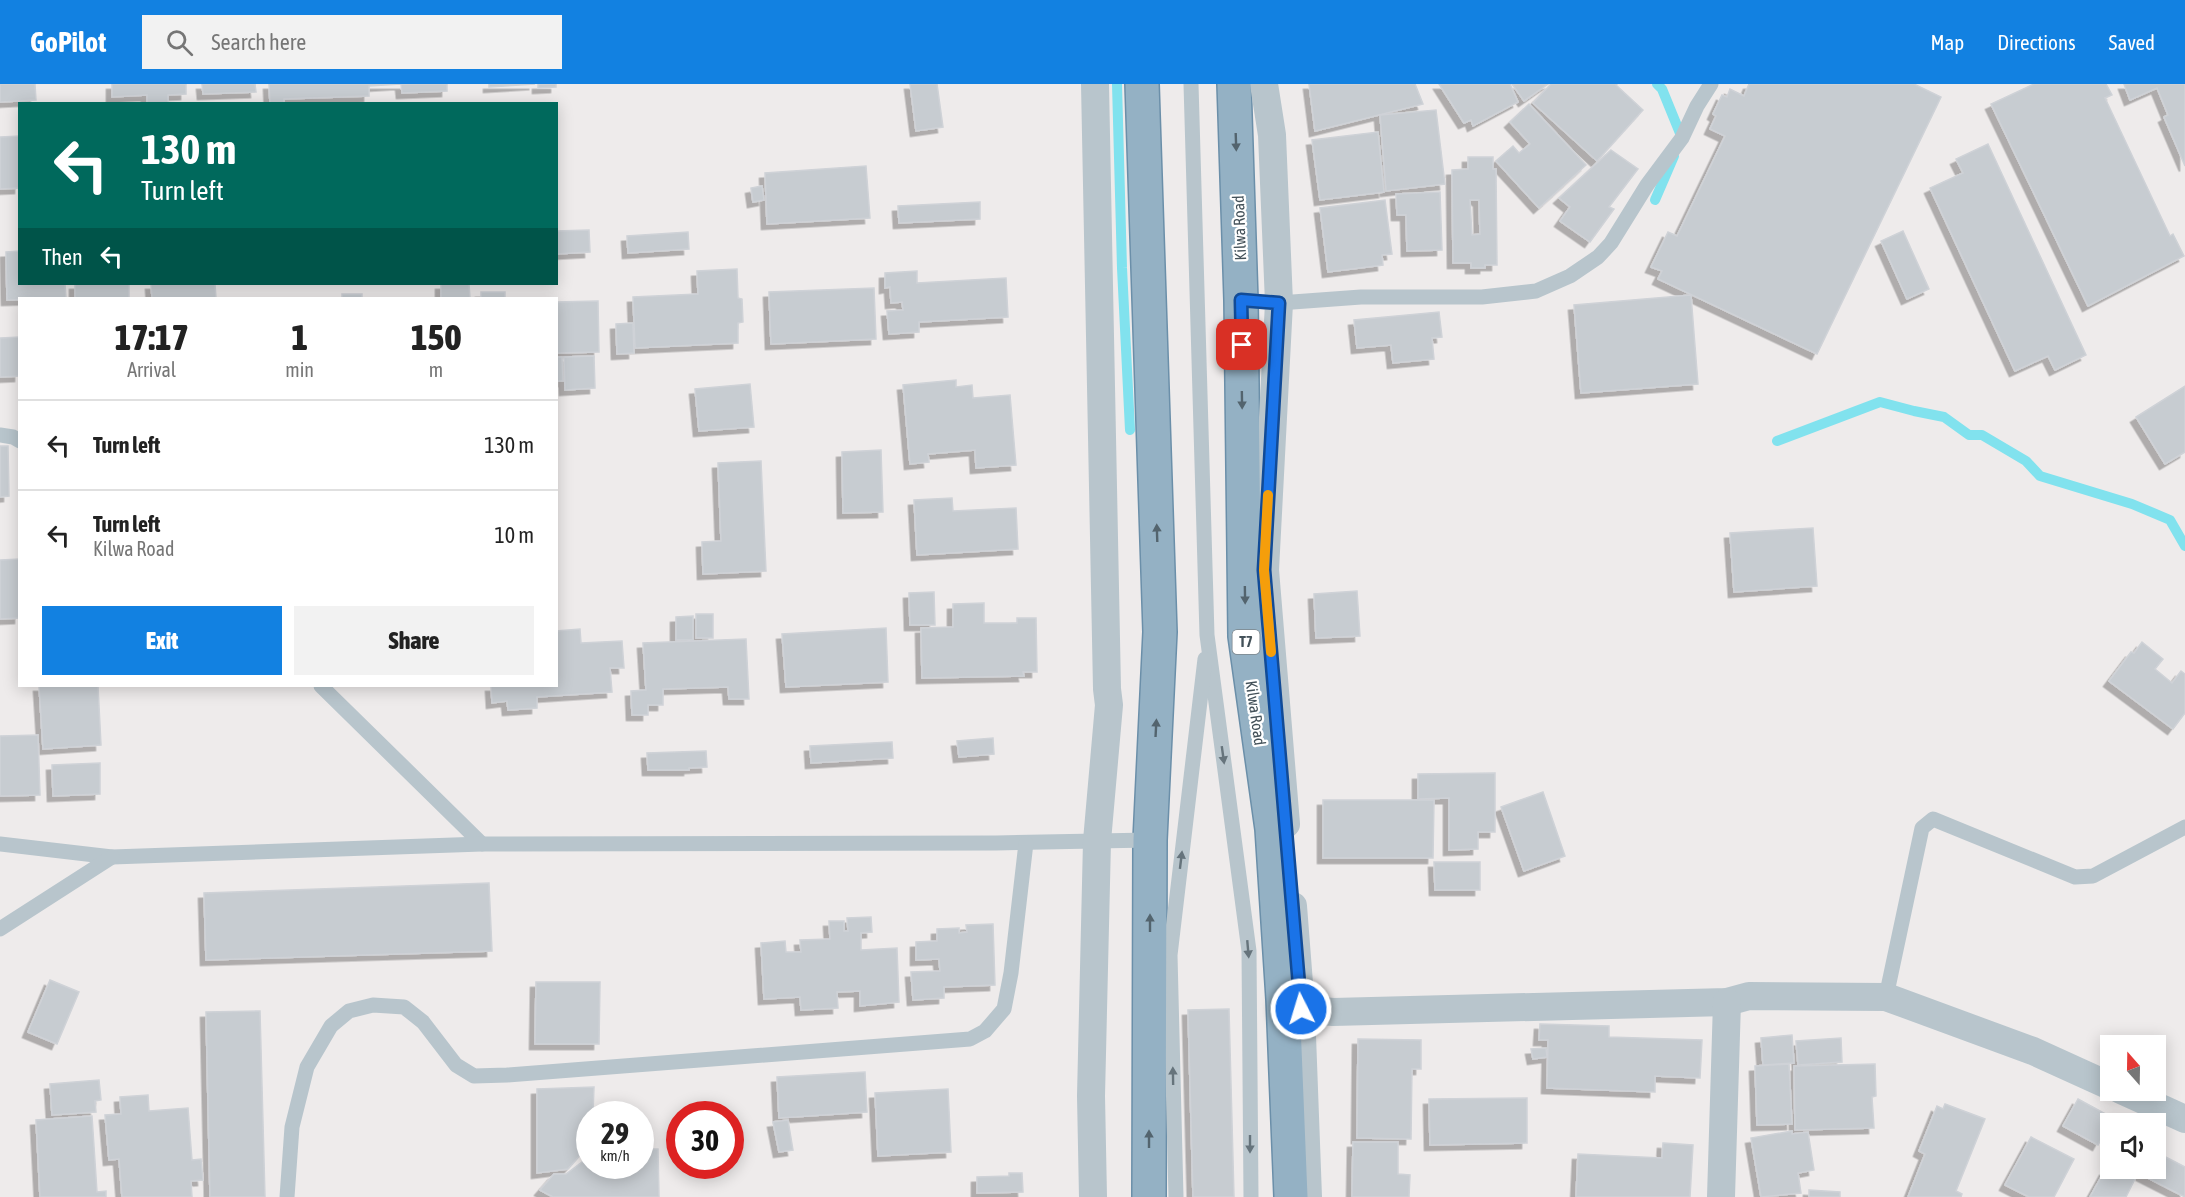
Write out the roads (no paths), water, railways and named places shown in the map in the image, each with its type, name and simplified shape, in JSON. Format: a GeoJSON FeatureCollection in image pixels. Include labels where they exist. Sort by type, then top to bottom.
{"type":"FeatureCollection","features":[{"type":"Feature","properties":{"kind":"highway"},"geometry":{"type":"LineString","coordinates":[[1142,84],[1160,632],[1150,840],[1149,1197]]}},
{"type":"Feature","properties":{"kind":"highway","name":"Kilwa Road"},"geometry":{"type":"LineString","coordinates":[[1234,84],[1241,300],[1245,636],[1272,829],[1292,1004],[1290,1197]]}},
{"type":"Feature","properties":{"kind":"street"},"geometry":{"type":"LineString","coordinates":[[1094,1197],[1091,1096],[1097,841],[1108,705],[1095,84]]}},
{"type":"Feature","properties":{"kind":"street"},"geometry":{"type":"LineString","coordinates":[[1264,84],[1272,135],[1279,303],[1264,570],[1292,1004],[1308,1197]]}},
{"type":"Feature","properties":{"kind":"street"},"geometry":{"type":"LineString","coordinates":[[1292,1004],[1334,1012],[1727,1002],[1749,996],[1886,997],[2033,1051],[2100,1081]]}},
{"type":"Feature","properties":{"kind":"street"},"geometry":{"type":"LineString","coordinates":[[1721,1197],[1727,1002]]}},
{"type":"Feature","properties":{"kind":"street"},"geometry":{"type":"LineString","coordinates":[[2145,1101],[2185,1119]]}},
{"type":"Feature","properties":{"kind":"lane"},"geometry":{"type":"LineString","coordinates":[[1191,84],[1207,635],[1249,951],[1251,1197]]}},
{"type":"Feature","properties":{"kind":"lane"},"geometry":{"type":"LineString","coordinates":[[1241,300],[1279,303],[1361,297],[1482,297],[1536,291],[1570,276],[1598,257],[1611,243],[1647,185],[1682,138],[1697,106],[1711,84]]}},
{"type":"Feature","properties":{"kind":"lane"},"geometry":{"type":"LineString","coordinates":[[0,435],[18,440]]}},
{"type":"Feature","properties":{"kind":"lane"},"geometry":{"type":"LineString","coordinates":[[1176,1197],[1170,955],[1207,635]]}},
{"type":"Feature","properties":{"kind":"lane"},"geometry":{"type":"LineString","coordinates":[[322,687],[482,844]]}},
{"type":"Feature","properties":{"kind":"lane"},"geometry":{"type":"LineString","coordinates":[[1886,997],[1922,828],[1933,819],[2075,877],[2092,876],[2185,827]]}},
{"type":"Feature","properties":{"kind":"lane"},"geometry":{"type":"LineString","coordinates":[[0,844],[112,857],[482,844],[1026,843],[1150,840]]}},
{"type":"Feature","properties":{"kind":"lane"},"geometry":{"type":"LineString","coordinates":[[287,1197],[292,1127],[307,1067],[331,1026],[349,1011],[373,1005],[404,1007],[423,1022],[456,1065],[474,1076],[519,1075],[970,1039],[985,1031],[1004,1009],[1011,973],[1026,843]]}},
{"type":"Feature","properties":{"kind":"lane"},"geometry":{"type":"LineString","coordinates":[[0,929],[112,857]]}},
{"type":"Feature","properties":{"kind":"waterway"},"geometry":{"type":"LineString","coordinates":[[1117,84],[1122,268],[1130,430]]}},
{"type":"Feature","properties":{"kind":"waterway"},"geometry":{"type":"LineString","coordinates":[[1657,84],[1662,89],[1682,138],[1680,142]]}},
{"type":"Feature","properties":{"kind":"waterway"},"geometry":{"type":"LineString","coordinates":[[1655,200],[1674,156]]}},
{"type":"Feature","properties":{"kind":"waterway"},"geometry":{"type":"LineString","coordinates":[[1777,441],[1880,402],[1944,417],[1969,435],[1982,435],[2026,461],[2040,476],[2132,504],[2170,520],[2185,546]]}}]}
